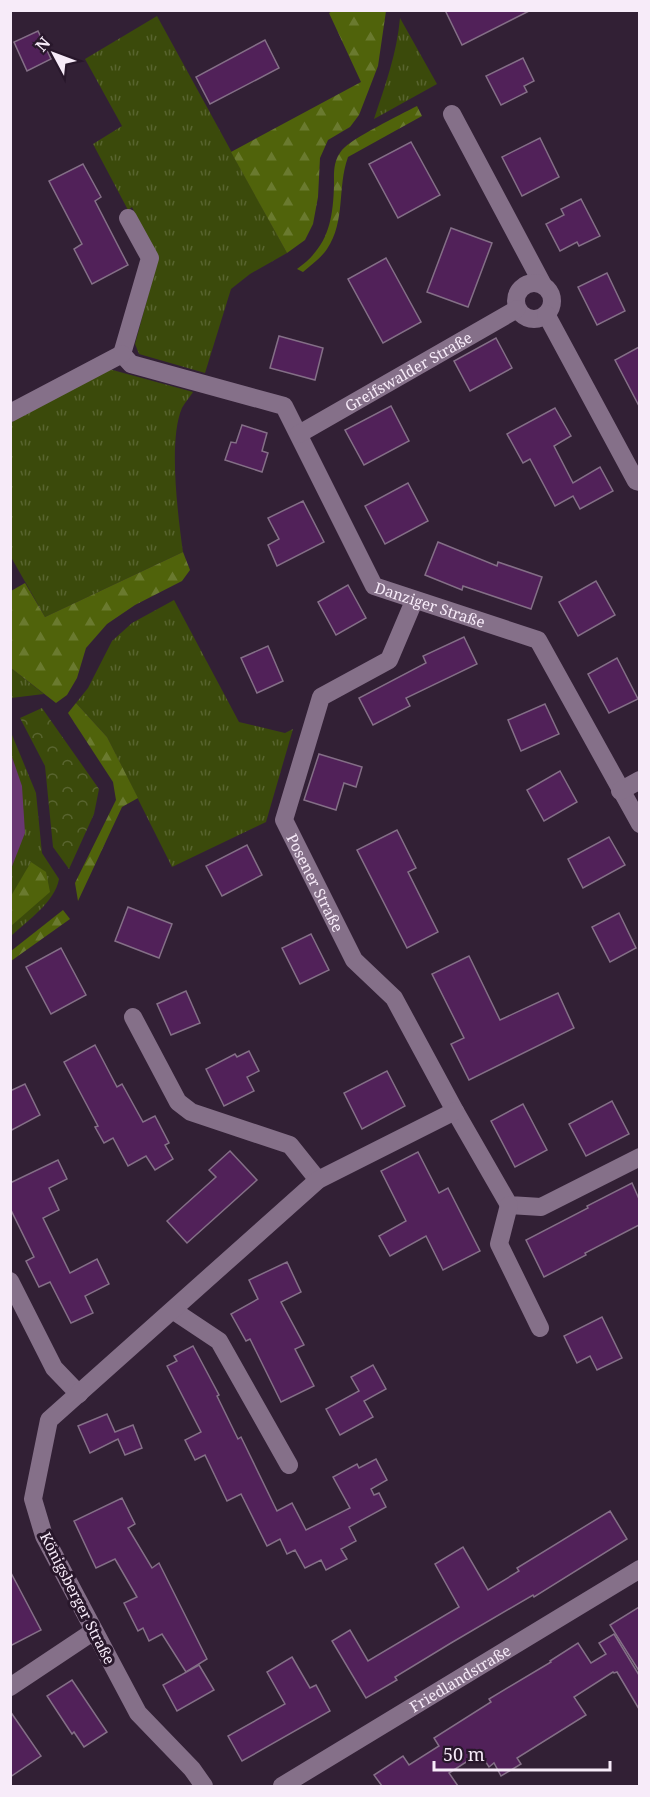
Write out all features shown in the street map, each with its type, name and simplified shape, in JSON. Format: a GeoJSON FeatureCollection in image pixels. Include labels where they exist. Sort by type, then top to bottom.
{"type":"FeatureCollection","features":[{"type":"Feature","properties":{"kind":"street"},"geometry":{"type":"LineString","coordinates":[[452,114],[552,298],[552,304],[546,314],[534,320],[527,319],[517,309],[515,300],[518,291],[525,285],[534,283],[543,285]]}},
{"type":"Feature","properties":{"kind":"street"},"geometry":{"type":"LineString","coordinates":[[10,413],[122,354],[150,258],[128,218]]}},
{"type":"Feature","properties":{"kind":"street","name":"Greifswalder Straße"},"geometry":{"type":"LineString","coordinates":[[299,434],[517,309]]}},
{"type":"Feature","properties":{"kind":"street"},"geometry":{"type":"LineString","coordinates":[[546,314],[636,481],[639,482]]}},
{"type":"Feature","properties":{"kind":"street","name":"Danziger Straße"},"geometry":{"type":"LineString","coordinates":[[122,354],[131,364],[284,406],[374,586],[538,640],[639,824]]}},
{"type":"Feature","properties":{"kind":"street","name":"Posener Straße"},"geometry":{"type":"LineString","coordinates":[[414,601],[389,660],[321,697],[284,820],[354,960],[394,998],[455,1112],[510,1204]]}},
{"type":"Feature","properties":{"kind":"street"},"geometry":{"type":"LineString","coordinates":[[620,791],[639,780]]}},
{"type":"Feature","properties":{"kind":"street"},"geometry":{"type":"LineString","coordinates":[[134,1017],[178,1102],[191,1113],[290,1145],[318,1180],[455,1112]]}},
{"type":"Feature","properties":{"kind":"street"},"geometry":{"type":"LineString","coordinates":[[540,1328],[499,1244],[510,1204],[541,1207],[639,1157]]}},
{"type":"Feature","properties":{"kind":"street","name":"Königsberger Straße"},"geometry":{"type":"LineString","coordinates":[[204,1786],[192,1769],[138,1713],[44,1536],[33,1499],[49,1420],[174,1311],[318,1180]]}},
{"type":"Feature","properties":{"kind":"street"},"geometry":{"type":"LineString","coordinates":[[10,1281],[54,1368],[79,1394]]}},
{"type":"Feature","properties":{"kind":"street"},"geometry":{"type":"LineString","coordinates":[[174,1311],[219,1341],[289,1465]]}},
{"type":"Feature","properties":{"kind":"street","name":"Friedlandstraße"},"geometry":{"type":"LineString","coordinates":[[282,1786],[639,1569]]}},
{"type":"Feature","properties":{"kind":"street"},"geometry":{"type":"LineString","coordinates":[[10,1687],[94,1631]]}},
{"type":"Feature","properties":{"kind":"green space"},"geometry":{"type":"Polygon","coordinates":[[[334,10],[386,11],[378,66],[359,115],[350,127],[328,140],[320,158],[318,197],[313,224],[305,240],[287,253],[231,152],[361,82],[329,13],[334,10]]]}},
{"type":"Feature","properties":{"kind":"green space"},"geometry":{"type":"Polygon","coordinates":[[[157,16],[287,253],[250,274],[231,289],[205,373],[139,354],[135,344],[158,259],[132,207],[128,210],[93,144],[122,126],[85,59],[157,16]]]}},
{"type":"Feature","properties":{"kind":"green space"},"geometry":{"type":"Polygon","coordinates":[[[400,18],[437,84],[374,119],[393,57],[400,18]]]}},
{"type":"Feature","properties":{"kind":"green space"},"geometry":{"type":"Polygon","coordinates":[[[417,106],[422,116],[348,157],[337,227],[333,238],[325,252],[313,264],[303,272],[297,269],[316,252],[327,232],[332,210],[335,167],[342,150],[366,133],[417,106]]]}},
{"type":"Feature","properties":{"kind":"green space"},"geometry":{"type":"Polygon","coordinates":[[[109,369],[193,392],[182,408],[176,439],[175,478],[183,552],[45,617],[11,557],[10,423],[109,369]]]}},
{"type":"Feature","properties":{"kind":"green space"},"geometry":{"type":"Polygon","coordinates":[[[183,552],[190,570],[182,581],[135,605],[107,624],[86,648],[77,678],[67,695],[56,703],[11,668],[11,591],[25,583],[45,617],[183,552]]]}},
{"type":"Feature","properties":{"kind":"green space"},"geometry":{"type":"Polygon","coordinates":[[[174,600],[239,722],[285,733],[293,729],[266,822],[172,867],[107,737],[76,703],[88,688],[112,641],[132,623],[174,600]]]}},
{"type":"Feature","properties":{"kind":"green space"},"geometry":{"type":"Polygon","coordinates":[[[11,668],[44,694],[11,698],[11,668]]]}},
{"type":"Feature","properties":{"kind":"green space"},"geometry":{"type":"Polygon","coordinates":[[[76,703],[107,737],[138,798],[122,807],[78,901],[75,883],[116,800],[113,782],[68,713],[76,703]]]}},
{"type":"Feature","properties":{"kind":"green space"},"geometry":{"type":"Polygon","coordinates":[[[42,708],[99,789],[94,814],[69,869],[53,847],[45,766],[20,718],[42,708]]]}},
{"type":"Feature","properties":{"kind":"green space"},"geometry":{"type":"Polygon","coordinates":[[[10,730],[36,793],[42,853],[59,879],[52,896],[11,936],[10,730]]]}},
{"type":"Feature","properties":{"kind":"green space"},"geometry":{"type":"Polygon","coordinates":[[[31,862],[46,872],[50,892],[11,926],[11,896],[31,862]]]}},
{"type":"Feature","properties":{"kind":"green space"},"geometry":{"type":"Polygon","coordinates":[[[63,910],[70,919],[11,961],[11,951],[63,910]]]}},
{"type":"Feature","properties":{"kind":"shaded area"},"geometry":{"type":"Polygon","coordinates":[[[11,754],[22,786],[25,833],[11,869],[11,754]]]}},
{"type":"Feature","properties":{"kind":"building"},"geometry":{"type":"Polygon","coordinates":[[[445,10],[531,10],[462,45],[445,10]]]}},
{"type":"Feature","properties":{"kind":"building"},"geometry":{"type":"Polygon","coordinates":[[[38,31],[51,59],[27,71],[14,42],[38,31]]]}},
{"type":"Feature","properties":{"kind":"building"},"geometry":{"type":"Polygon","coordinates":[[[265,40],[279,68],[210,104],[196,77],[265,40]]]}},
{"type":"Feature","properties":{"kind":"building"},"geometry":{"type":"Polygon","coordinates":[[[523,58],[534,81],[524,86],[527,92],[501,105],[486,76],[523,58]]]}},
{"type":"Feature","properties":{"kind":"building"},"geometry":{"type":"Polygon","coordinates":[[[540,138],[559,177],[522,196],[502,157],[540,138]]]}},
{"type":"Feature","properties":{"kind":"building"},"geometry":{"type":"Polygon","coordinates":[[[411,142],[440,195],[398,218],[369,164],[411,142]]]}},
{"type":"Feature","properties":{"kind":"building"},"geometry":{"type":"Polygon","coordinates":[[[83,164],[101,197],[95,201],[128,265],[92,284],[74,249],[82,244],[49,181],[83,164]]]}},
{"type":"Feature","properties":{"kind":"building"},"geometry":{"type":"Polygon","coordinates":[[[581,199],[600,236],[579,246],[577,242],[560,251],[546,224],[564,215],[561,209],[581,199]]]}},
{"type":"Feature","properties":{"kind":"building"},"geometry":{"type":"Polygon","coordinates":[[[451,228],[492,243],[468,307],[427,292],[451,228]]]}},
{"type":"Feature","properties":{"kind":"building"},"geometry":{"type":"Polygon","coordinates":[[[386,258],[421,322],[383,343],[348,279],[386,258]]]}},
{"type":"Feature","properties":{"kind":"building"},"geometry":{"type":"Polygon","coordinates":[[[607,273],[625,311],[597,325],[578,287],[607,273]]]}},
{"type":"Feature","properties":{"kind":"building"},"geometry":{"type":"Polygon","coordinates":[[[279,336],[323,348],[315,380],[270,368],[279,336]]]}},
{"type":"Feature","properties":{"kind":"building"},"geometry":{"type":"Polygon","coordinates":[[[496,338],[512,368],[470,391],[454,361],[496,338]]]}},
{"type":"Feature","properties":{"kind":"building"},"geometry":{"type":"Polygon","coordinates":[[[639,347],[639,406],[615,360],[639,347]]]}},
{"type":"Feature","properties":{"kind":"building"},"geometry":{"type":"Polygon","coordinates":[[[391,406],[409,441],[364,465],[345,430],[391,406]]]}},
{"type":"Feature","properties":{"kind":"building"},"geometry":{"type":"Polygon","coordinates":[[[555,408],[571,436],[554,446],[573,483],[600,467],[613,491],[580,509],[573,496],[555,506],[530,459],[523,463],[507,434],[555,408]]]}},
{"type":"Feature","properties":{"kind":"building"},"geometry":{"type":"Polygon","coordinates":[[[242,425],[267,433],[262,451],[268,453],[262,472],[225,460],[231,442],[236,443],[242,425]]]}},
{"type":"Feature","properties":{"kind":"building"},"geometry":{"type":"Polygon","coordinates":[[[408,483],[428,521],[385,544],[365,506],[408,483]]]}},
{"type":"Feature","properties":{"kind":"building"},"geometry":{"type":"Polygon","coordinates":[[[303,501],[324,542],[277,566],[268,545],[279,539],[268,518],[303,501]]]}},
{"type":"Feature","properties":{"kind":"building"},"geometry":{"type":"Polygon","coordinates":[[[438,542],[497,566],[498,562],[542,577],[531,609],[463,586],[462,590],[425,575],[438,542]]]}},
{"type":"Feature","properties":{"kind":"building"},"geometry":{"type":"Polygon","coordinates":[[[596,581],[615,615],[578,636],[559,602],[596,581]]]}},
{"type":"Feature","properties":{"kind":"building"},"geometry":{"type":"Polygon","coordinates":[[[348,585],[366,618],[336,635],[318,602],[348,585]]]}},
{"type":"Feature","properties":{"kind":"building"},"geometry":{"type":"Polygon","coordinates":[[[464,637],[477,664],[406,698],[410,706],[373,725],[359,698],[426,663],[423,656],[464,637]]]}},
{"type":"Feature","properties":{"kind":"building"},"geometry":{"type":"Polygon","coordinates":[[[268,646],[283,681],[257,693],[241,658],[268,646]]]}},
{"type":"Feature","properties":{"kind":"building"},"geometry":{"type":"Polygon","coordinates":[[[617,658],[638,699],[609,713],[588,674],[617,658]]]}},
{"type":"Feature","properties":{"kind":"building"},"geometry":{"type":"Polygon","coordinates":[[[545,704],[559,734],[521,751],[508,720],[545,704]]]}},
{"type":"Feature","properties":{"kind":"building"},"geometry":{"type":"Polygon","coordinates":[[[319,754],[362,767],[356,787],[344,783],[336,810],[304,800],[319,754]]]}},
{"type":"Feature","properties":{"kind":"building"},"geometry":{"type":"Polygon","coordinates":[[[560,771],[577,802],[544,821],[527,790],[560,771]]]}},
{"type":"Feature","properties":{"kind":"building"},"geometry":{"type":"Polygon","coordinates":[[[397,830],[416,868],[408,872],[438,932],[407,948],[357,850],[397,830]]]}},
{"type":"Feature","properties":{"kind":"building"},"geometry":{"type":"Polygon","coordinates":[[[609,837],[625,865],[583,888],[568,859],[609,837]]]}},
{"type":"Feature","properties":{"kind":"building"},"geometry":{"type":"Polygon","coordinates":[[[247,845],[262,875],[222,896],[206,866],[247,845]]]}},
{"type":"Feature","properties":{"kind":"building"},"geometry":{"type":"Polygon","coordinates":[[[128,907],[172,924],[159,958],[115,941],[128,907]]]}},
{"type":"Feature","properties":{"kind":"building"},"geometry":{"type":"Polygon","coordinates":[[[619,913],[636,948],[610,962],[592,927],[619,913]]]}},
{"type":"Feature","properties":{"kind":"building"},"geometry":{"type":"Polygon","coordinates":[[[311,934],[329,970],[300,984],[282,948],[311,934]]]}},
{"type":"Feature","properties":{"kind":"building"},"geometry":{"type":"Polygon","coordinates":[[[61,948],[86,995],[51,1014],[26,967],[61,948]]]}},
{"type":"Feature","properties":{"kind":"building"},"geometry":{"type":"Polygon","coordinates":[[[469,956],[500,1020],[558,993],[574,1028],[469,1080],[451,1044],[464,1038],[432,974],[469,956]]]}},
{"type":"Feature","properties":{"kind":"building"},"geometry":{"type":"Polygon","coordinates":[[[186,991],[200,1023],[171,1035],[157,1004],[186,991]]]}},
{"type":"Feature","properties":{"kind":"building"},"geometry":{"type":"Polygon","coordinates":[[[95,1045],[117,1087],[122,1084],[143,1122],[155,1116],[169,1143],[165,1145],[173,1159],[155,1170],[146,1156],[128,1166],[113,1138],[104,1143],[95,1127],[98,1126],[64,1062],[95,1045]]]}},
{"type":"Feature","properties":{"kind":"building"},"geometry":{"type":"Polygon","coordinates":[[[249,1051],[259,1071],[247,1077],[254,1091],[224,1106],[206,1069],[235,1054],[237,1057],[249,1051]]]}},
{"type":"Feature","properties":{"kind":"building"},"geometry":{"type":"Polygon","coordinates":[[[387,1071],[405,1106],[362,1129],[344,1093],[387,1071]]]}},
{"type":"Feature","properties":{"kind":"building"},"geometry":{"type":"Polygon","coordinates":[[[25,1084],[40,1115],[10,1131],[10,1091],[25,1084]]]}},
{"type":"Feature","properties":{"kind":"building"},"geometry":{"type":"Polygon","coordinates":[[[612,1101],[629,1134],[586,1156],[569,1124],[612,1101]]]}},
{"type":"Feature","properties":{"kind":"building"},"geometry":{"type":"Polygon","coordinates":[[[523,1104],[547,1150],[515,1167],[491,1121],[523,1104]]]}},
{"type":"Feature","properties":{"kind":"building"},"geometry":{"type":"Polygon","coordinates":[[[230,1151],[257,1180],[187,1243],[167,1221],[216,1177],[209,1170],[230,1151]]]}},
{"type":"Feature","properties":{"kind":"building"},"geometry":{"type":"Polygon","coordinates":[[[418,1152],[439,1193],[448,1188],[480,1251],[443,1270],[426,1236],[390,1256],[379,1236],[406,1221],[381,1171],[418,1152]]]}},
{"type":"Feature","properties":{"kind":"building"},"geometry":{"type":"Polygon","coordinates":[[[58,1160],[67,1179],[49,1188],[59,1210],[43,1218],[70,1273],[97,1259],[109,1284],[85,1296],[93,1313],[71,1323],[50,1282],[39,1287],[26,1261],[34,1257],[10,1208],[10,1183],[58,1160]]]}},
{"type":"Feature","properties":{"kind":"building"},"geometry":{"type":"Polygon","coordinates":[[[632,1183],[639,1199],[639,1225],[544,1277],[526,1240],[632,1183]]]}},
{"type":"Feature","properties":{"kind":"building"},"geometry":{"type":"Polygon","coordinates":[[[287,1262],[301,1292],[281,1302],[304,1345],[295,1349],[314,1386],[281,1402],[250,1339],[246,1341],[231,1314],[258,1299],[249,1280],[287,1262]]]}},
{"type":"Feature","properties":{"kind":"building"},"geometry":{"type":"Polygon","coordinates":[[[602,1317],[622,1358],[597,1370],[590,1356],[577,1363],[564,1336],[602,1317]]]}},
{"type":"Feature","properties":{"kind":"building"},"geometry":{"type":"Polygon","coordinates":[[[193,1346],[219,1395],[217,1396],[238,1439],[241,1437],[277,1511],[292,1503],[306,1530],[350,1508],[333,1477],[357,1464],[359,1468],[376,1459],[387,1480],[371,1489],[374,1495],[379,1493],[386,1507],[349,1527],[356,1541],[341,1549],[347,1559],[326,1570],[321,1560],[305,1568],[295,1550],[287,1554],[280,1539],[267,1546],[241,1494],[227,1501],[205,1455],[195,1460],[185,1440],[201,1432],[167,1366],[177,1361],[174,1356],[193,1346]]]}},
{"type":"Feature","properties":{"kind":"building"},"geometry":{"type":"Polygon","coordinates":[[[373,1365],[386,1389],[364,1401],[373,1417],[340,1435],[326,1409],[359,1391],[351,1377],[373,1365]]]}},
{"type":"Feature","properties":{"kind":"building"},"geometry":{"type":"Polygon","coordinates":[[[107,1414],[115,1432],[133,1425],[142,1448],[125,1455],[118,1439],[90,1453],[78,1426],[107,1414]]]}},
{"type":"Feature","properties":{"kind":"building"},"geometry":{"type":"Polygon","coordinates":[[[122,1498],[135,1524],[128,1528],[152,1568],[159,1563],[207,1659],[186,1672],[162,1634],[149,1641],[143,1628],[138,1631],[124,1603],[137,1597],[115,1559],[96,1568],[74,1521],[122,1498]]]}},
{"type":"Feature","properties":{"kind":"building"},"geometry":{"type":"Polygon","coordinates":[[[610,1511],[627,1539],[534,1597],[533,1595],[395,1677],[397,1680],[366,1698],[332,1641],[350,1630],[368,1661],[459,1607],[435,1564],[463,1547],[488,1590],[519,1571],[517,1568],[610,1511]]]}},
{"type":"Feature","properties":{"kind":"building"},"geometry":{"type":"Polygon","coordinates":[[[10,1571],[41,1630],[10,1646],[10,1571]]]}},
{"type":"Feature","properties":{"kind":"building"},"geometry":{"type":"Polygon","coordinates":[[[639,1607],[639,1671],[610,1625],[639,1607]]]}},
{"type":"Feature","properties":{"kind":"building"},"geometry":{"type":"Polygon","coordinates":[[[614,1634],[639,1675],[639,1709],[617,1672],[613,1672],[574,1697],[586,1715],[517,1758],[521,1764],[501,1776],[494,1763],[489,1767],[480,1753],[449,1773],[458,1786],[382,1786],[374,1775],[403,1756],[409,1765],[439,1746],[434,1738],[491,1702],[489,1699],[578,1643],[591,1663],[606,1654],[599,1643],[614,1634]]]}},
{"type":"Feature","properties":{"kind":"building"},"geometry":{"type":"Polygon","coordinates":[[[292,1657],[310,1688],[316,1685],[330,1711],[242,1761],[228,1736],[285,1704],[267,1672],[292,1657]]]}},
{"type":"Feature","properties":{"kind":"building"},"geometry":{"type":"Polygon","coordinates":[[[199,1665],[214,1690],[177,1711],[163,1685],[199,1665]]]}},
{"type":"Feature","properties":{"kind":"building"},"geometry":{"type":"Polygon","coordinates":[[[72,1680],[107,1732],[84,1747],[74,1732],[72,1734],[47,1696],[72,1680]]]}},
{"type":"Feature","properties":{"kind":"building"},"geometry":{"type":"Polygon","coordinates":[[[10,1711],[41,1756],[10,1777],[10,1711]]]}}]}
